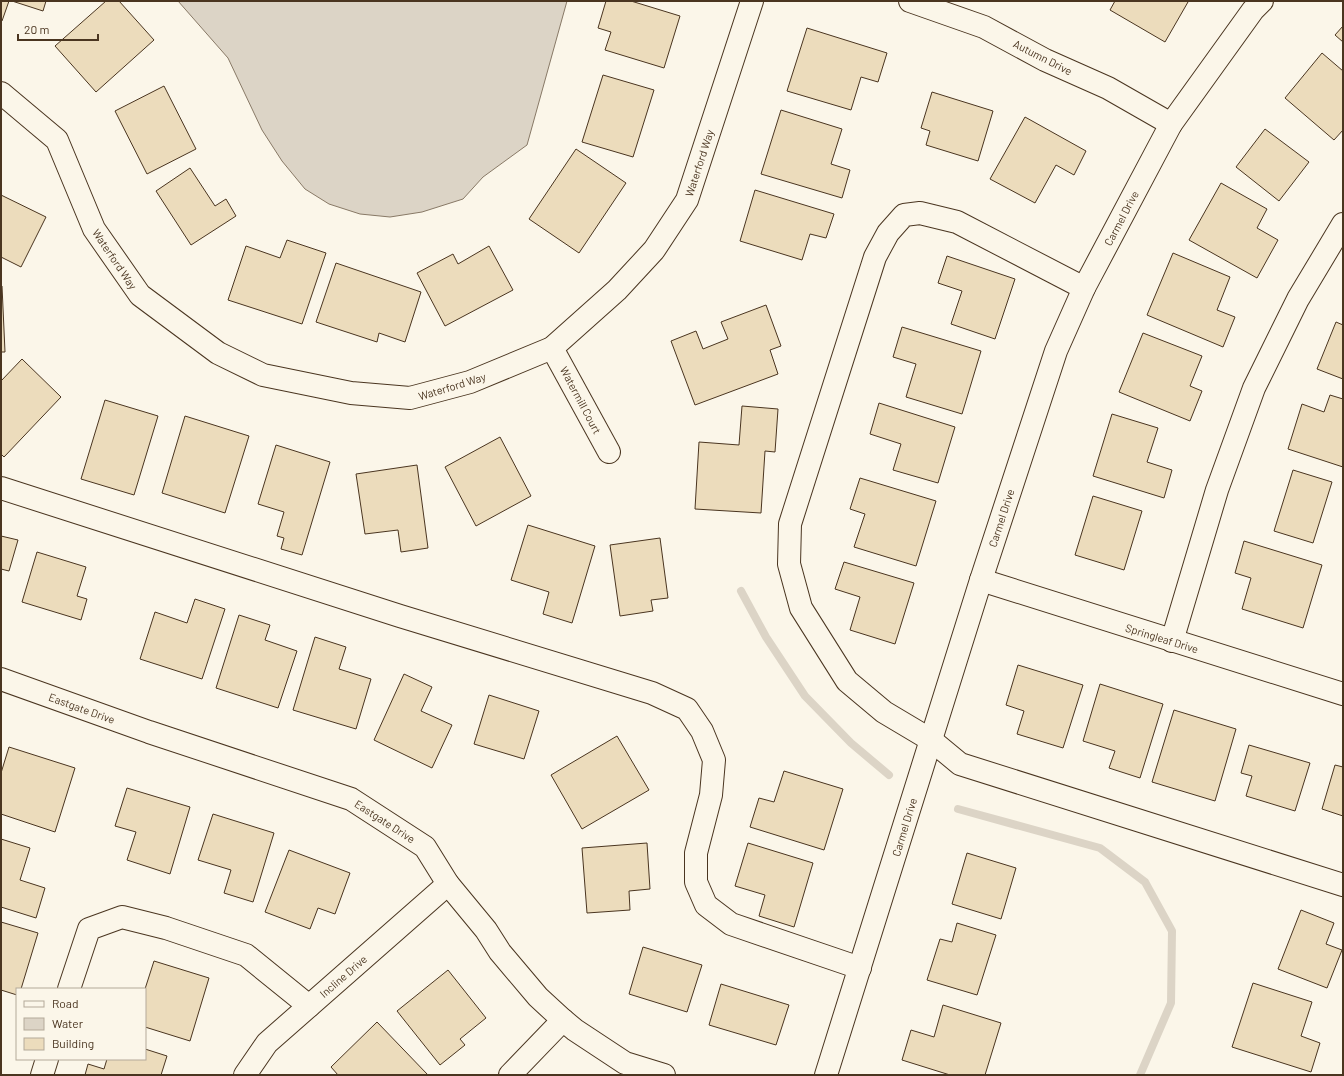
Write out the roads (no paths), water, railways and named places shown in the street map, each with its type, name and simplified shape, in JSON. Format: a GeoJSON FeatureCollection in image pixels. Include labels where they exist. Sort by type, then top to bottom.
{"type":"FeatureCollection","features":[{"type":"Feature","properties":{"kind":"street","name":"Waterford Way"},"geometry":{"type":"LineString","coordinates":[[1,93],[56,140],[94,229],[140,295],[218,353],[263,375],[351,394],[410,398],[470,382],[552,348],[617,290],[654,250],[687,200],[752,1]]}},
{"type":"Feature","properties":{"kind":"street","name":"Autumn Drive"},"geometry":{"type":"LineString","coordinates":[[910,1],[984,27],[1045,60],[1108,88],[1171,124]]}},
{"type":"Feature","properties":{"kind":"street","name":"Carmel Drive"},"geometry":{"type":"LineString","coordinates":[[826,1075],[930,740],[1056,351],[1084,288],[1171,124],[1253,10],[1262,1]]}},
{"type":"Feature","properties":{"kind":"street"},"geometry":{"type":"LineString","coordinates":[[1084,288],[957,222],[920,213],[904,215],[888,233],[875,257],[790,524],[789,564],[802,608],[847,681],[884,712],[930,740],[960,764],[1343,886]]}},
{"type":"Feature","properties":{"kind":"street"},"geometry":{"type":"LineString","coordinates":[[1172,641],[1217,490],[1254,388],[1298,299],[1343,224]]}},
{"type":"Feature","properties":{"kind":"street","name":"Watermill Court"},"geometry":{"type":"LineString","coordinates":[[552,348],[609,452]]}},
{"type":"Feature","properties":{"kind":"street"},"geometry":{"type":"LineString","coordinates":[[1,488],[400,616],[652,693],[687,709],[702,730],[714,760],[711,795],[696,853],[696,882],[706,905],[731,924],[860,968]]}},
{"type":"Feature","properties":{"kind":"street","name":"Springleaf Drive"},"geometry":{"type":"LineString","coordinates":[[981,580],[1343,694]]}},
{"type":"Feature","properties":{"kind":"street","name":"Eastgate Drive"},"geometry":{"type":"LineString","coordinates":[[1,679],[148,732],[351,799],[425,847],[448,884],[486,930],[500,952],[538,997],[563,1020],[575,1030],[625,1063],[664,1075]]}},
{"type":"Feature","properties":{"kind":"street","name":"Incline Drive"},"geometry":{"type":"LineString","coordinates":[[245,1075],[267,1042],[448,884]]}},
{"type":"Feature","properties":{"kind":"street"},"geometry":{"type":"LineString","coordinates":[[70,988],[89,929],[122,917],[166,928],[246,955],[309,1006]]}},
{"type":"Feature","properties":{"kind":"street"},"geometry":{"type":"LineString","coordinates":[[510,1075],[563,1020]]}},
{"type":"Feature","properties":{"kind":"street"},"geometry":{"type":"LineString","coordinates":[[42,1075],[47,1060]]}},
{"type":"Feature","properties":{"kind":"water"},"geometry":{"type":"Polygon","coordinates":[[[178,1],[567,1],[527,145],[483,177],[463,199],[422,212],[390,217],[360,214],[329,204],[305,189],[282,161],[262,130],[228,58],[178,1]]]}},
{"type":"Feature","properties":{"kind":"waterway"},"geometry":{"type":"LineString","coordinates":[[741,591],[766,637],[805,696],[851,743],[889,775]]}},
{"type":"Feature","properties":{"kind":"waterway"},"geometry":{"type":"LineString","coordinates":[[958,809],[1100,848],[1145,882],[1172,931],[1171,1003],[1140,1075]]}}]}
